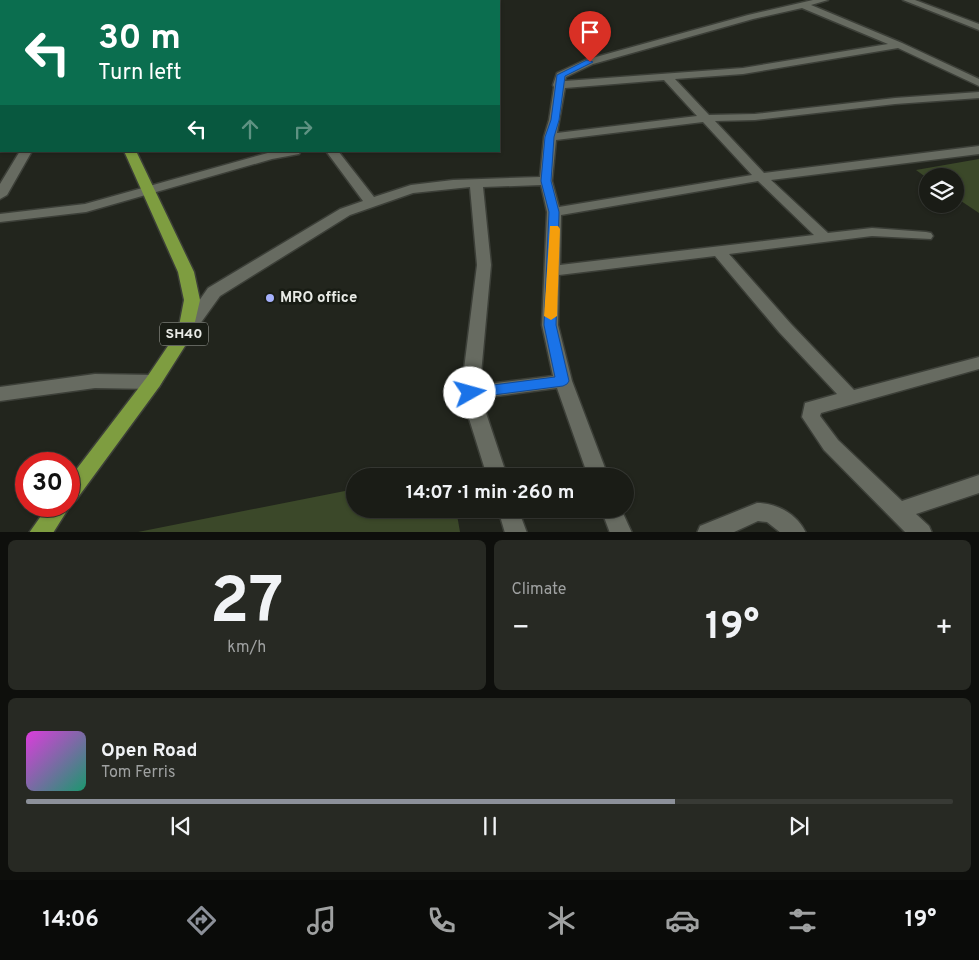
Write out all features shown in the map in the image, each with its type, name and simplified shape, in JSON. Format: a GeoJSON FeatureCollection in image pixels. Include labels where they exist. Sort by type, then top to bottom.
{"type":"FeatureCollection","features":[{"type":"Feature","properties":{"kind":"main road","name":"SH40"},"geometry":{"type":"LineString","coordinates":[[80,479],[153,382],[186,331],[192,300],[186,272],[130,152]]}},
{"type":"Feature","properties":{"kind":"main road"},"geometry":{"type":"LineString","coordinates":[[40,532],[52,517]]}},
{"type":"Feature","properties":{"kind":"street"},"geometry":{"type":"LineString","coordinates":[[595,468],[563,381],[550,325],[554,212],[546,181],[550,137],[558,106],[558,85],[561,75],[590,62],[742,19],[824,0]]}},
{"type":"Feature","properties":{"kind":"street"},"geometry":{"type":"LineString","coordinates":[[907,0],[979,27]]}},
{"type":"Feature","properties":{"kind":"street"},"geometry":{"type":"LineString","coordinates":[[803,5],[899,45],[979,82]]}},
{"type":"Feature","properties":{"kind":"street"},"geometry":{"type":"LineString","coordinates":[[558,85],[743,71],[899,45]]}},
{"type":"Feature","properties":{"kind":"street"},"geometry":{"type":"LineString","coordinates":[[668,78],[761,177],[824,237]]}},
{"type":"Feature","properties":{"kind":"street"},"geometry":{"type":"LineString","coordinates":[[550,137],[707,118],[755,117],[895,101],[979,95]]}},
{"type":"Feature","properties":{"kind":"street"},"geometry":{"type":"LineString","coordinates":[[554,212],[761,177],[979,150]]}},
{"type":"Feature","properties":{"kind":"street"},"geometry":{"type":"LineString","coordinates":[[0,195],[25,152]]}},
{"type":"Feature","properties":{"kind":"street"},"geometry":{"type":"LineString","coordinates":[[0,218],[86,208],[291,152]]}},
{"type":"Feature","properties":{"kind":"street"},"geometry":{"type":"LineString","coordinates":[[333,152],[371,202]]}},
{"type":"Feature","properties":{"kind":"street"},"geometry":{"type":"LineString","coordinates":[[186,331],[214,292],[345,212],[411,189],[453,184],[546,181]]}},
{"type":"Feature","properties":{"kind":"street"},"geometry":{"type":"LineString","coordinates":[[476,184],[484,265],[470,393],[494,468]]}},
{"type":"Feature","properties":{"kind":"street"},"geometry":{"type":"LineString","coordinates":[[552,271],[872,232],[926,236]]}},
{"type":"Feature","properties":{"kind":"street"},"geometry":{"type":"LineString","coordinates":[[719,251],[785,328],[850,397]]}},
{"type":"Feature","properties":{"kind":"street"},"geometry":{"type":"LineString","coordinates":[[921,532],[831,445],[811,417],[812,408],[979,364]]}},
{"type":"Feature","properties":{"kind":"street"},"geometry":{"type":"LineString","coordinates":[[0,394],[95,381],[153,382]]}},
{"type":"Feature","properties":{"kind":"street"},"geometry":{"type":"LineString","coordinates":[[470,393],[563,381]]}},
{"type":"Feature","properties":{"kind":"street"},"geometry":{"type":"LineString","coordinates":[[899,511],[979,484]]}},
{"type":"Feature","properties":{"kind":"street"},"geometry":{"type":"LineString","coordinates":[[708,532],[757,512],[776,515],[795,532]]}},
{"type":"Feature","properties":{"kind":"street"},"geometry":{"type":"LineString","coordinates":[[511,518],[516,532]]}},
{"type":"Feature","properties":{"kind":"street"},"geometry":{"type":"LineString","coordinates":[[615,518],[621,532]]}},
{"type":"Feature","properties":{"kind":"green space"},"geometry":{"type":"Polygon","coordinates":[[[979,159],[979,213],[964,203],[964,168],[927,168],[979,159]]]}},
{"type":"Feature","properties":{"kind":"green space"},"geometry":{"type":"Polygon","coordinates":[[[346,491],[346,518],[458,518],[460,532],[138,532],[346,491]]]}},
{"type":"Feature","properties":{"kind":"slow traffic"},"geometry":{"type":"LineString","coordinates":[[551,316],[554,229]]}},
{"type":"Feature","properties":{"kind":"place","name":"MRO office"},"geometry":{"type":"Point","coordinates":[270,298]}},
{"type":"Feature","properties":{"kind":"route"},"geometry":{"type":"LineString","coordinates":[[470,393],[563,381],[550,325],[554,212],[546,181],[550,137],[559,100],[558,85],[561,75],[590,62]]}}]}
